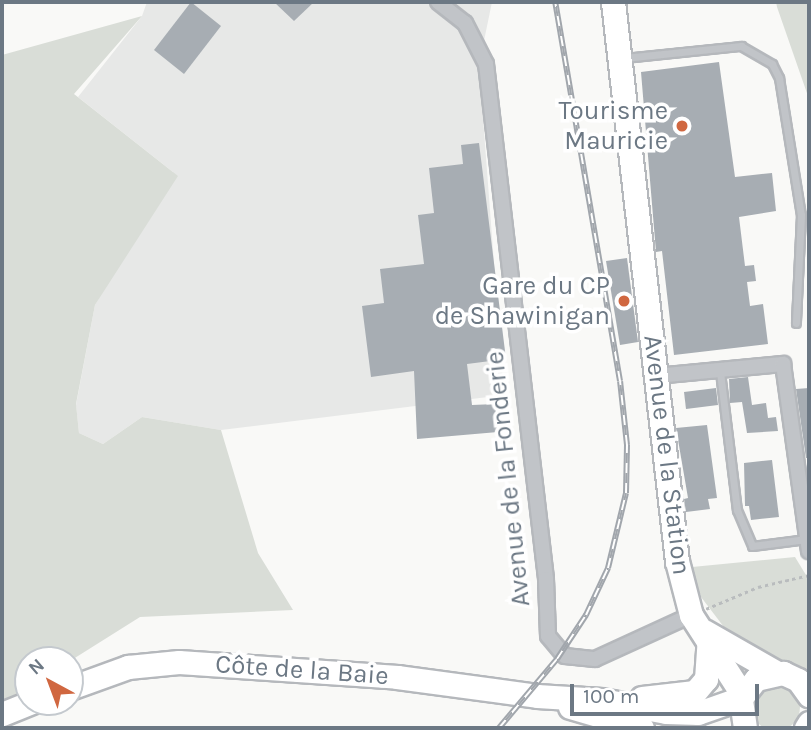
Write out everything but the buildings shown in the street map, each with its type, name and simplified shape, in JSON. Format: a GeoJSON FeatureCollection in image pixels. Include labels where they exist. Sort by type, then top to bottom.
{"type":"FeatureCollection","features":[{"type":"Feature","properties":{"kind":"main road","name":"Avenue de la Station"},"geometry":{"type":"LineString","coordinates":[[613,2],[677,561],[699,630],[741,696]]}},
{"type":"Feature","properties":{"kind":"main road"},"geometry":{"type":"LineString","coordinates":[[699,630],[776,672],[791,676],[807,687]]}},
{"type":"Feature","properties":{"kind":"main road"},"geometry":{"type":"LineString","coordinates":[[602,700],[695,692],[706,679],[699,630]]}},
{"type":"Feature","properties":{"kind":"main road","name":"Côte de la Baie"},"geometry":{"type":"LineString","coordinates":[[84,683],[128,667],[179,662],[397,677],[537,696]]}},
{"type":"Feature","properties":{"kind":"main road"},"geometry":{"type":"LineString","coordinates":[[537,696],[602,700],[698,713],[741,696],[756,678],[776,672]]}},
{"type":"Feature","properties":{"kind":"main road"},"geometry":{"type":"LineString","coordinates":[[537,696],[642,728]]}},
{"type":"Feature","properties":{"kind":"main road"},"geometry":{"type":"LineString","coordinates":[[741,696],[745,728]]}},
{"type":"Feature","properties":{"kind":"main road"},"geometry":{"type":"LineString","coordinates":[[806,728],[809,723]]}},
{"type":"Feature","properties":{"kind":"street","name":"Avenue de la Fonderie"},"geometry":{"type":"LineString","coordinates":[[438,2],[465,23],[486,64],[546,579],[548,636],[565,656],[594,659],[699,630]]}},
{"type":"Feature","properties":{"kind":"street"},"geometry":{"type":"LineString","coordinates":[[655,376],[783,364],[808,545]]}},
{"type":"Feature","properties":{"kind":"lane"},"geometry":{"type":"LineString","coordinates":[[620,59],[741,46],[753,49],[772,64],[779,78],[801,215],[796,323]]}},
{"type":"Feature","properties":{"kind":"lane"},"geometry":{"type":"LineString","coordinates":[[720,372],[737,510],[752,546],[808,545]]}},
{"type":"Feature","properties":{"kind":"path"},"geometry":{"type":"LineString","coordinates":[[699,630],[758,587],[809,575]]}},
{"type":"Feature","properties":{"kind":"shaded area"},"geometry":{"type":"Polygon","coordinates":[[[147,2],[492,2],[479,65],[504,395],[221,430],[142,417],[103,444],[79,433],[76,405],[95,305],[173,172],[78,97],[142,16],[147,2]]]}},
{"type":"Feature","properties":{"kind":"shaded area"},"geometry":{"type":"Polygon","coordinates":[[[776,2],[809,2],[809,99],[777,7],[776,2]]]}},
{"type":"Feature","properties":{"kind":"shaded area"},"geometry":{"type":"Polygon","coordinates":[[[142,16],[74,94],[178,176],[95,305],[76,404],[79,433],[103,444],[142,417],[221,430],[258,553],[293,610],[140,617],[84,652],[84,646],[14,646],[14,697],[2,705],[2,55],[142,16]]]}},
{"type":"Feature","properties":{"kind":"shaded area"},"geometry":{"type":"Polygon","coordinates":[[[795,557],[809,580],[809,667],[804,670],[774,663],[730,635],[701,597],[692,567],[795,557]]]}},
{"type":"Feature","properties":{"kind":"shaded area"},"geometry":{"type":"Polygon","coordinates":[[[776,683],[793,690],[800,707],[793,724],[776,731],[759,724],[752,707],[759,690],[776,683]]]}},
{"type":"Feature","properties":{"kind":"railway"},"geometry":{"type":"LineString","coordinates":[[499,728],[557,659],[586,615],[608,568],[626,493],[627,445],[620,381],[555,2]]}},
{"type":"Feature","properties":{"kind":"place","name":"Tourisme Mauricie"},"geometry":{"type":"Point","coordinates":[682,126]}},
{"type":"Feature","properties":{"kind":"place","name":"Gare du CP de Shawinigan"},"geometry":{"type":"Point","coordinates":[624,301]}}]}
